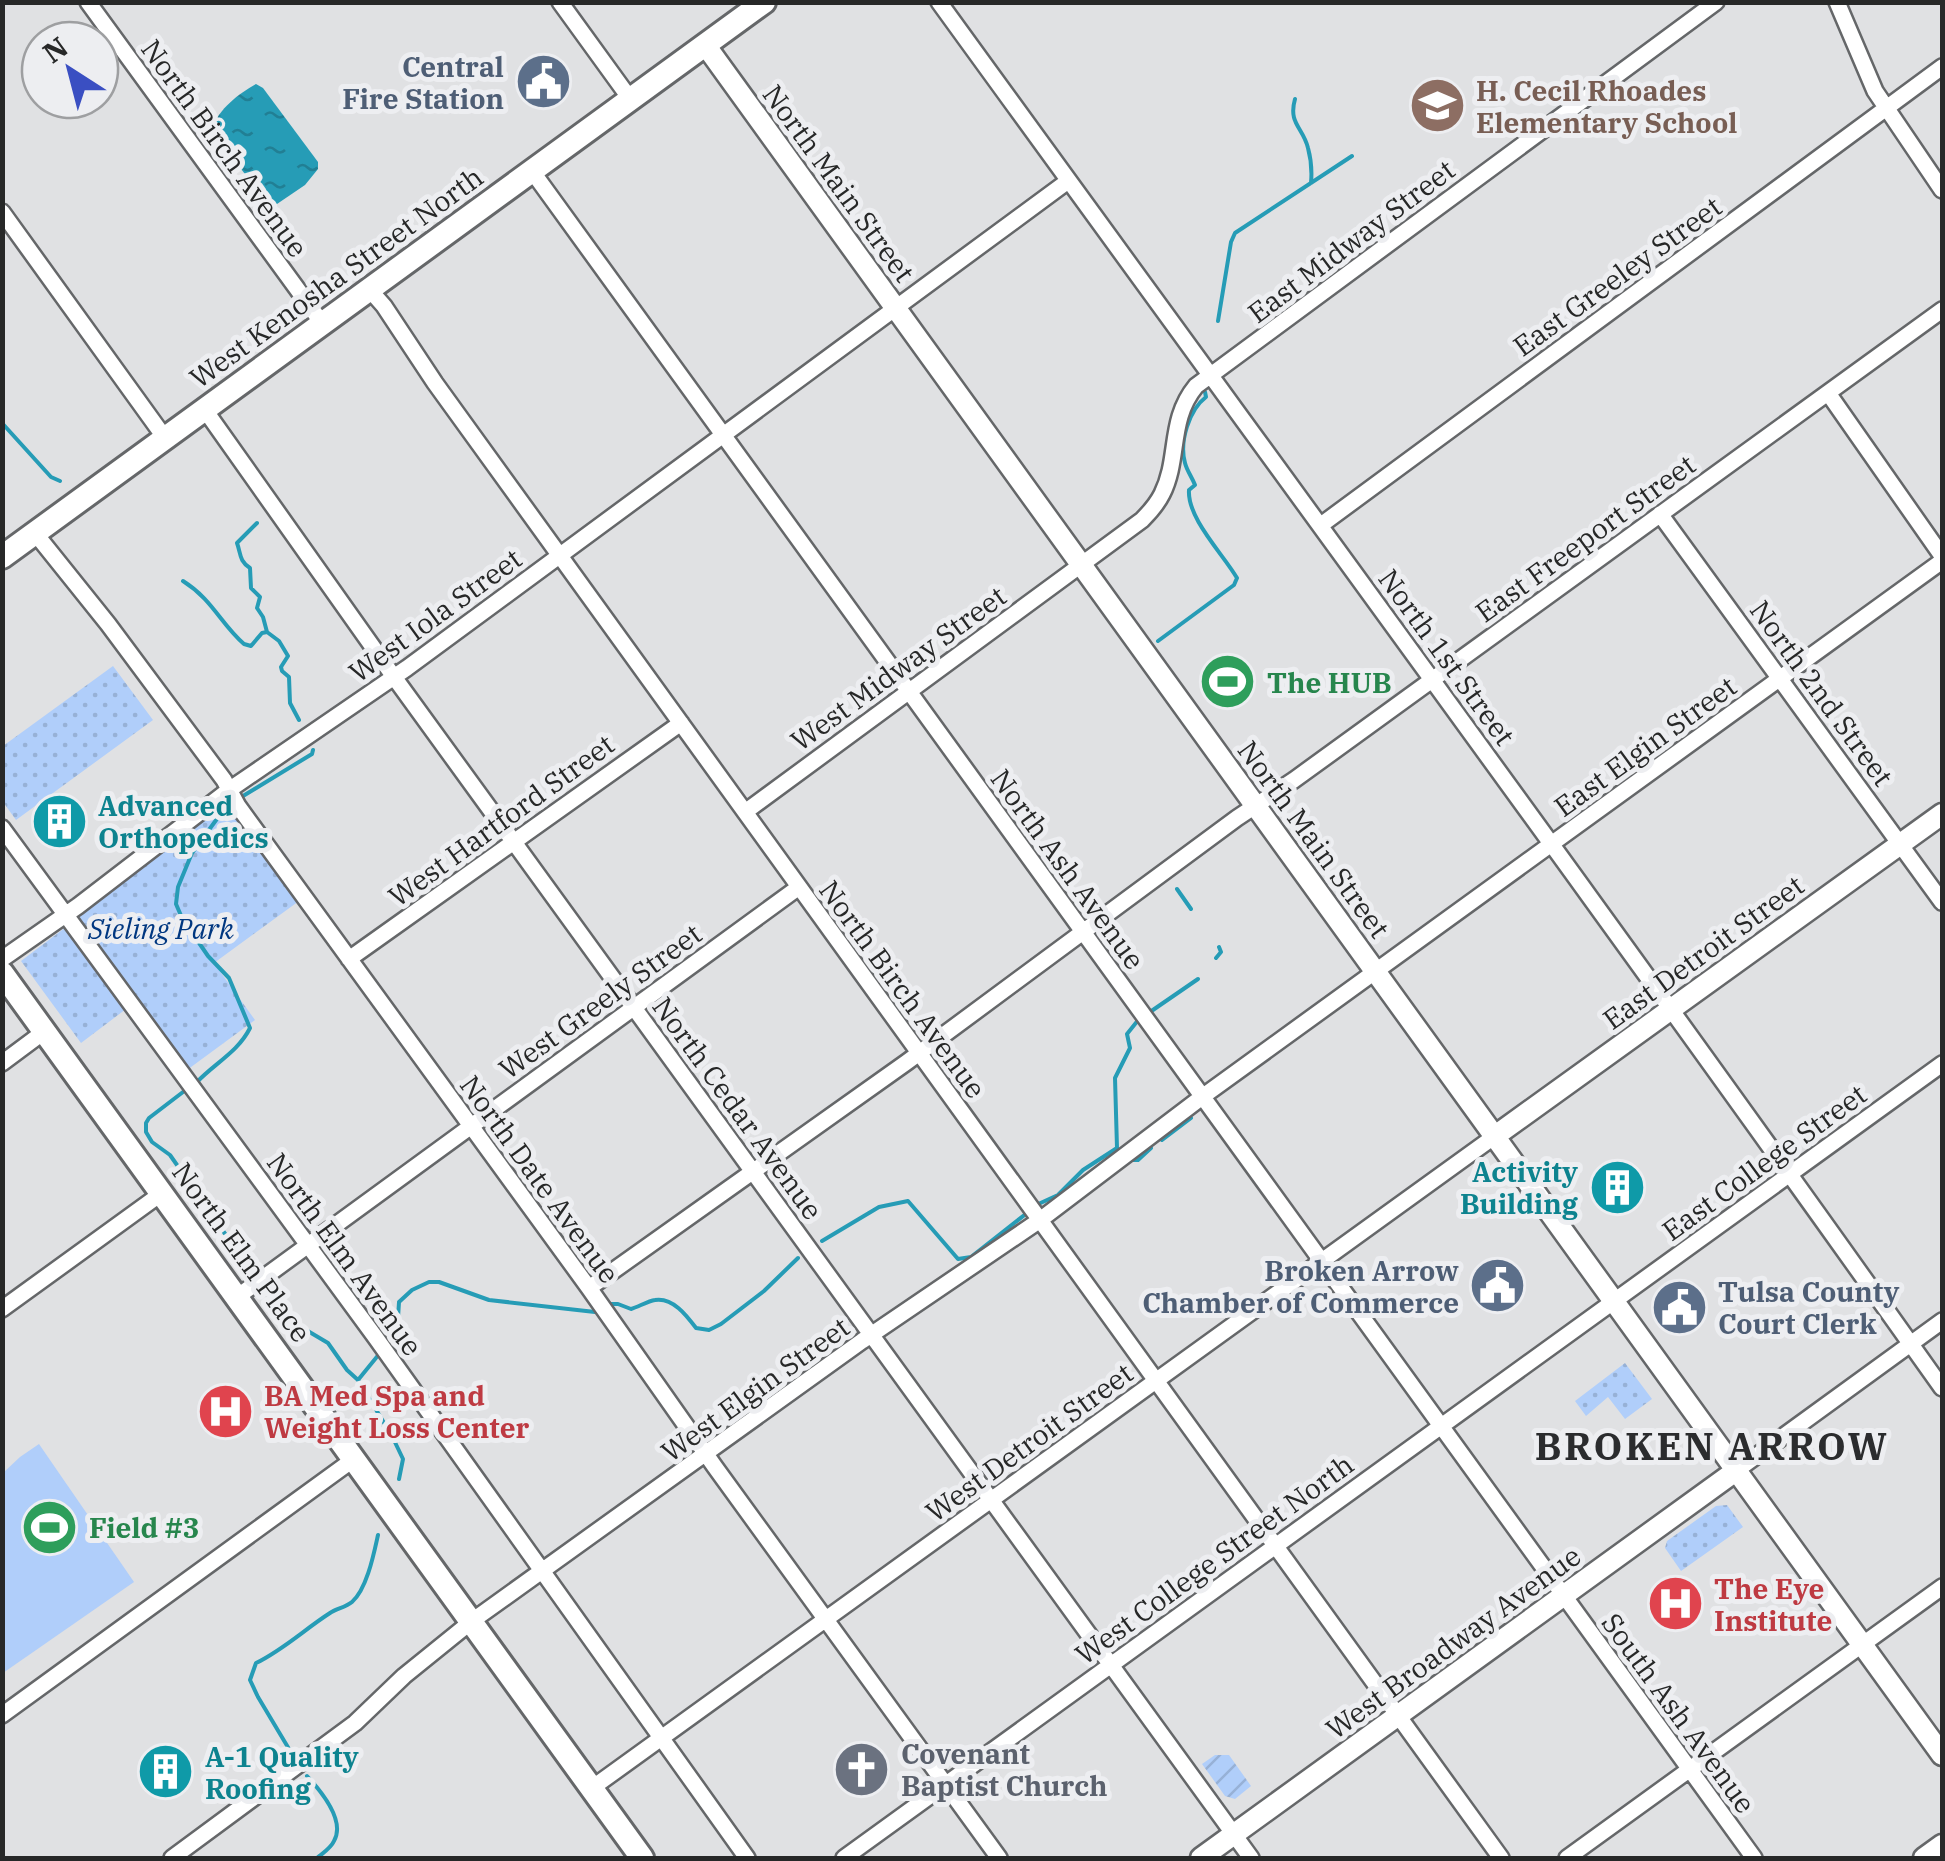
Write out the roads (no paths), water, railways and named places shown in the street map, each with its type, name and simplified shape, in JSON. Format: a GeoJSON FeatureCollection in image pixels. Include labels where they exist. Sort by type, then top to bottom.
{"type":"FeatureCollection","features":[{"type":"Feature","properties":{"kind":"main road","name":"West Kenosha Street North"},"geometry":{"type":"LineString","coordinates":[[2,557],[764,2]]}},
{"type":"Feature","properties":{"kind":"main road","name":"North Main Street"},"geometry":{"type":"LineString","coordinates":[[706,46],[1942,1755]]}},
{"type":"Feature","properties":{"kind":"main road","name":"East Detroit Street"},"geometry":{"type":"LineString","coordinates":[[1495,1136],[1942,814]]}},
{"type":"Feature","properties":{"kind":"main road","name":"North Elm Place"},"geometry":{"type":"LineString","coordinates":[[2,973],[642,1858]]}},
{"type":"Feature","properties":{"kind":"main road","name":"West Broadway Avenue"},"geometry":{"type":"LineString","coordinates":[[1200,1858],[1738,1470]]}},
{"type":"Feature","properties":{"kind":"main road"},"geometry":{"type":"LineString","coordinates":[[1924,1858],[1942,1845]]}},
{"type":"Feature","properties":{"kind":"street","name":"North Birch Avenue"},"geometry":{"type":"LineString","coordinates":[[88,2],[322,323]]}},
{"type":"Feature","properties":{"kind":"street"},"geometry":{"type":"LineString","coordinates":[[560,2],[631,100]]}},
{"type":"Feature","properties":{"kind":"street","name":"North 1st Street"},"geometry":{"type":"LineString","coordinates":[[939,2],[1942,1388]]}},
{"type":"Feature","properties":{"kind":"street","name":"East Midway Street"},"geometry":{"type":"LineString","coordinates":[[1082,566],[1134,528],[1153,508],[1167,482],[1182,406],[1196,386],[1716,2]]}},
{"type":"Feature","properties":{"kind":"street"},"geometry":{"type":"LineString","coordinates":[[1837,2],[1872,84],[1942,190]]}},
{"type":"Feature","properties":{"kind":"street","name":"East Greeley Street"},"geometry":{"type":"LineString","coordinates":[[1321,525],[1942,67]]}},
{"type":"Feature","properties":{"kind":"street","name":"North Ash Avenue"},"geometry":{"type":"LineString","coordinates":[[532,171],[1564,1596]]}},
{"type":"Feature","properties":{"kind":"street","name":"West Iola Street"},"geometry":{"type":"LineString","coordinates":[[2,960],[228,790],[394,676],[1068,181]]}},
{"type":"Feature","properties":{"kind":"street"},"geometry":{"type":"LineString","coordinates":[[2,212],[166,438]]}},
{"type":"Feature","properties":{"kind":"street","name":"North Birch Avenue"},"geometry":{"type":"LineString","coordinates":[[369,290],[1501,1858]]}},
{"type":"Feature","properties":{"kind":"street","name":"East Freeport Street"},"geometry":{"type":"LineString","coordinates":[[589,1288],[918,1054],[1942,310]]}},
{"type":"Feature","properties":{"kind":"street"},"geometry":{"type":"LineString","coordinates":[[1828,393],[1942,558]]}},
{"type":"Feature","properties":{"kind":"street","name":"North Cedar Avenue"},"geometry":{"type":"LineString","coordinates":[[205,410],[1252,1858]]}},
{"type":"Feature","properties":{"kind":"street","name":"North 2nd Street"},"geometry":{"type":"LineString","coordinates":[[1660,514],[1942,902]]}},
{"type":"Feature","properties":{"kind":"street","name":"North Date Avenue"},"geometry":{"type":"LineString","coordinates":[[35,533],[224,780],[999,1858]]}},
{"type":"Feature","properties":{"kind":"street","name":"East Elgin Street"},"geometry":{"type":"LineString","coordinates":[[1376,972],[1942,558]]}},
{"type":"Feature","properties":{"kind":"street","name":"West Midway Street"},"geometry":{"type":"LineString","coordinates":[[744,812],[1082,566]]}},
{"type":"Feature","properties":{"kind":"street","name":"West Hartford Street"},"geometry":{"type":"LineString","coordinates":[[350,959],[682,723]]}},
{"type":"Feature","properties":{"kind":"street","name":"North Elm Avenue"},"geometry":{"type":"LineString","coordinates":[[2,828],[376,1338],[747,1858]]}},
{"type":"Feature","properties":{"kind":"street","name":"West Greely Street"},"geometry":{"type":"LineString","coordinates":[[237,1297],[799,887]]}},
{"type":"Feature","properties":{"kind":"street","name":"West Elgin Street"},"geometry":{"type":"LineString","coordinates":[[172,1858],[356,1722],[414,1667],[472,1621],[872,1334],[1033,1212],[1376,972]]}},
{"type":"Feature","properties":{"kind":"street"},"geometry":{"type":"LineString","coordinates":[[2,1063],[45,1031]]}},
{"type":"Feature","properties":{"kind":"street","name":"East College Street"},"geometry":{"type":"LineString","coordinates":[[1615,1301],[1942,1064]]}},
{"type":"Feature","properties":{"kind":"street","name":"West Detroit Street"},"geometry":{"type":"LineString","coordinates":[[592,1788],[1495,1136]]}},
{"type":"Feature","properties":{"kind":"street"},"geometry":{"type":"LineString","coordinates":[[2,1309],[162,1192]]}},
{"type":"Feature","properties":{"kind":"street","name":"West College Street North"},"geometry":{"type":"LineString","coordinates":[[844,1858],[1615,1301]]}},
{"type":"Feature","properties":{"kind":"street"},"geometry":{"type":"LineString","coordinates":[[1738,1470],[1942,1321]]}},
{"type":"Feature","properties":{"kind":"street"},"geometry":{"type":"LineString","coordinates":[[2,1715],[354,1459]]}},
{"type":"Feature","properties":{"kind":"street"},"geometry":{"type":"LineString","coordinates":[[1567,1858],[1942,1587]]}},
{"type":"Feature","properties":{"kind":"street","name":"South Ash Avenue"},"geometry":{"type":"LineString","coordinates":[[1564,1596],[1754,1858]]}},
{"type":"Feature","properties":{"kind":"water"},"geometry":{"type":"Polygon","coordinates":[[[256,84],[318,162],[318,169],[305,185],[277,204],[267,202],[212,128],[230,103],[256,84]]]}},
{"type":"Feature","properties":{"kind":"waterway"},"geometry":{"type":"LineString","coordinates":[[1295,99],[1293,114],[1308,148],[1311,183]]}},
{"type":"Feature","properties":{"kind":"waterway"},"geometry":{"type":"LineString","coordinates":[[1218,321],[1235,233],[1352,156]]}},
{"type":"Feature","properties":{"kind":"waterway"},"geometry":{"type":"LineString","coordinates":[[1158,641],[1234,585],[1237,578],[1200,524],[1190,501],[1189,490],[1195,485],[1183,455],[1185,436],[1205,392]]}},
{"type":"Feature","properties":{"kind":"waterway"},"geometry":{"type":"LineString","coordinates":[[2,423],[51,477],[60,481]]}},
{"type":"Feature","properties":{"kind":"waterway"},"geometry":{"type":"LineString","coordinates":[[257,523],[237,543],[242,560],[250,568],[251,588],[260,597],[257,608],[267,632]]}},
{"type":"Feature","properties":{"kind":"waterway"},"geometry":{"type":"LineString","coordinates":[[183,581],[202,596],[244,644],[251,646],[267,632],[279,641],[288,656],[281,667],[289,677],[290,703],[299,720]]}},
{"type":"Feature","properties":{"kind":"waterway"},"geometry":{"type":"LineString","coordinates":[[243,796],[313,750]]}},
{"type":"Feature","properties":{"kind":"waterway"},"geometry":{"type":"LineString","coordinates":[[197,1082],[233,1051],[250,1028],[229,978],[208,956],[176,904],[178,887],[192,853],[222,812]]}},
{"type":"Feature","properties":{"kind":"waterway"},"geometry":{"type":"LineString","coordinates":[[1177,889],[1191,909]]}},
{"type":"Feature","properties":{"kind":"waterway"},"geometry":{"type":"LineString","coordinates":[[1216,958],[1221,952],[1219,947]]}},
{"type":"Feature","properties":{"kind":"waterway"},"geometry":{"type":"LineString","coordinates":[[1150,1012],[1198,979]]}},
{"type":"Feature","properties":{"kind":"waterway"},"geometry":{"type":"LineString","coordinates":[[1034,1206],[1058,1195],[1083,1170],[1117,1148],[1115,1078],[1130,1048],[1127,1034],[1139,1019]]}},
{"type":"Feature","properties":{"kind":"waterway"},"geometry":{"type":"LineString","coordinates":[[183,1092],[149,1118],[146,1132],[152,1142],[170,1155],[235,1248],[255,1270]]}},
{"type":"Feature","properties":{"kind":"waterway"},"geometry":{"type":"LineString","coordinates":[[1162,1140],[1191,1118]]}},
{"type":"Feature","properties":{"kind":"waterway"},"geometry":{"type":"LineString","coordinates":[[1131,1160],[1138,1160],[1151,1148]]}},
{"type":"Feature","properties":{"kind":"waterway"},"geometry":{"type":"LineString","coordinates":[[822,1241],[879,1207],[908,1201],[958,1259],[971,1257],[1027,1213]]}},
{"type":"Feature","properties":{"kind":"waterway"},"geometry":{"type":"LineString","coordinates":[[611,1304],[631,1309],[655,1300],[668,1301],[696,1328],[709,1330],[764,1291],[798,1258]]}},
{"type":"Feature","properties":{"kind":"waterway"},"geometry":{"type":"LineString","coordinates":[[390,1341],[397,1334],[399,1302],[429,1282],[489,1300],[595,1312]]}},
{"type":"Feature","properties":{"kind":"waterway"},"geometry":{"type":"LineString","coordinates":[[268,1287],[296,1324],[328,1343],[358,1380],[403,1459],[399,1479]]}},
{"type":"Feature","properties":{"kind":"waterway"},"geometry":{"type":"LineString","coordinates":[[358,1380],[380,1353]]}},
{"type":"Feature","properties":{"kind":"waterway"},"geometry":{"type":"LineString","coordinates":[[292,1754],[250,1680],[256,1663],[352,1602],[366,1580],[378,1535]]}},
{"type":"Feature","properties":{"kind":"waterway"},"geometry":{"type":"LineString","coordinates":[[307,1776],[330,1806],[337,1824],[333,1844],[317,1858]]}},
{"type":"Feature","properties":{"kind":"place","name":"Central Fire Station"},"geometry":{"type":"Point","coordinates":[543,82]}},
{"type":"Feature","properties":{"kind":"place","name":"H. Cecil Rhoades Elementary School"},"geometry":{"type":"Point","coordinates":[1437,106]}},
{"type":"Feature","properties":{"kind":"place","name":"The HUB"},"geometry":{"type":"Point","coordinates":[1228,682]}},
{"type":"Feature","properties":{"kind":"place","name":"Advanced Orthopedics"},"geometry":{"type":"Point","coordinates":[59,821]}},
{"type":"Feature","properties":{"kind":"place","name":"Activity Building"},"geometry":{"type":"Point","coordinates":[1617,1187]}},
{"type":"Feature","properties":{"kind":"place","name":"Broken Arrow Chamber of Commerce"},"geometry":{"type":"Point","coordinates":[1498,1286]}},
{"type":"Feature","properties":{"kind":"place","name":"Tulsa County Court Clerk"},"geometry":{"type":"Point","coordinates":[1679,1307]}},
{"type":"Feature","properties":{"kind":"place","name":"BA Med Spa and Weight Loss Center"},"geometry":{"type":"Point","coordinates":[225,1411]}},
{"type":"Feature","properties":{"kind":"place","name":"Field #3"},"geometry":{"type":"Point","coordinates":[50,1527]}},
{"type":"Feature","properties":{"kind":"place","name":"The Eye Institute"},"geometry":{"type":"Point","coordinates":[1675,1604]}},
{"type":"Feature","properties":{"kind":"place","name":"Covenant Baptist Church"},"geometry":{"type":"Point","coordinates":[862,1769]}},
{"type":"Feature","properties":{"kind":"place","name":"A-1 Quality Roofing"},"geometry":{"type":"Point","coordinates":[166,1772]}},
{"type":"Feature","properties":{"kind":"district","name":"BROKEN ARROW"},"geometry":{"type":"Point","coordinates":[1712,1445]}},
{"type":"Feature","properties":{"kind":"park label","name":"Sieling Park"},"geometry":{"type":"Point","coordinates":[161,928]}}]}
